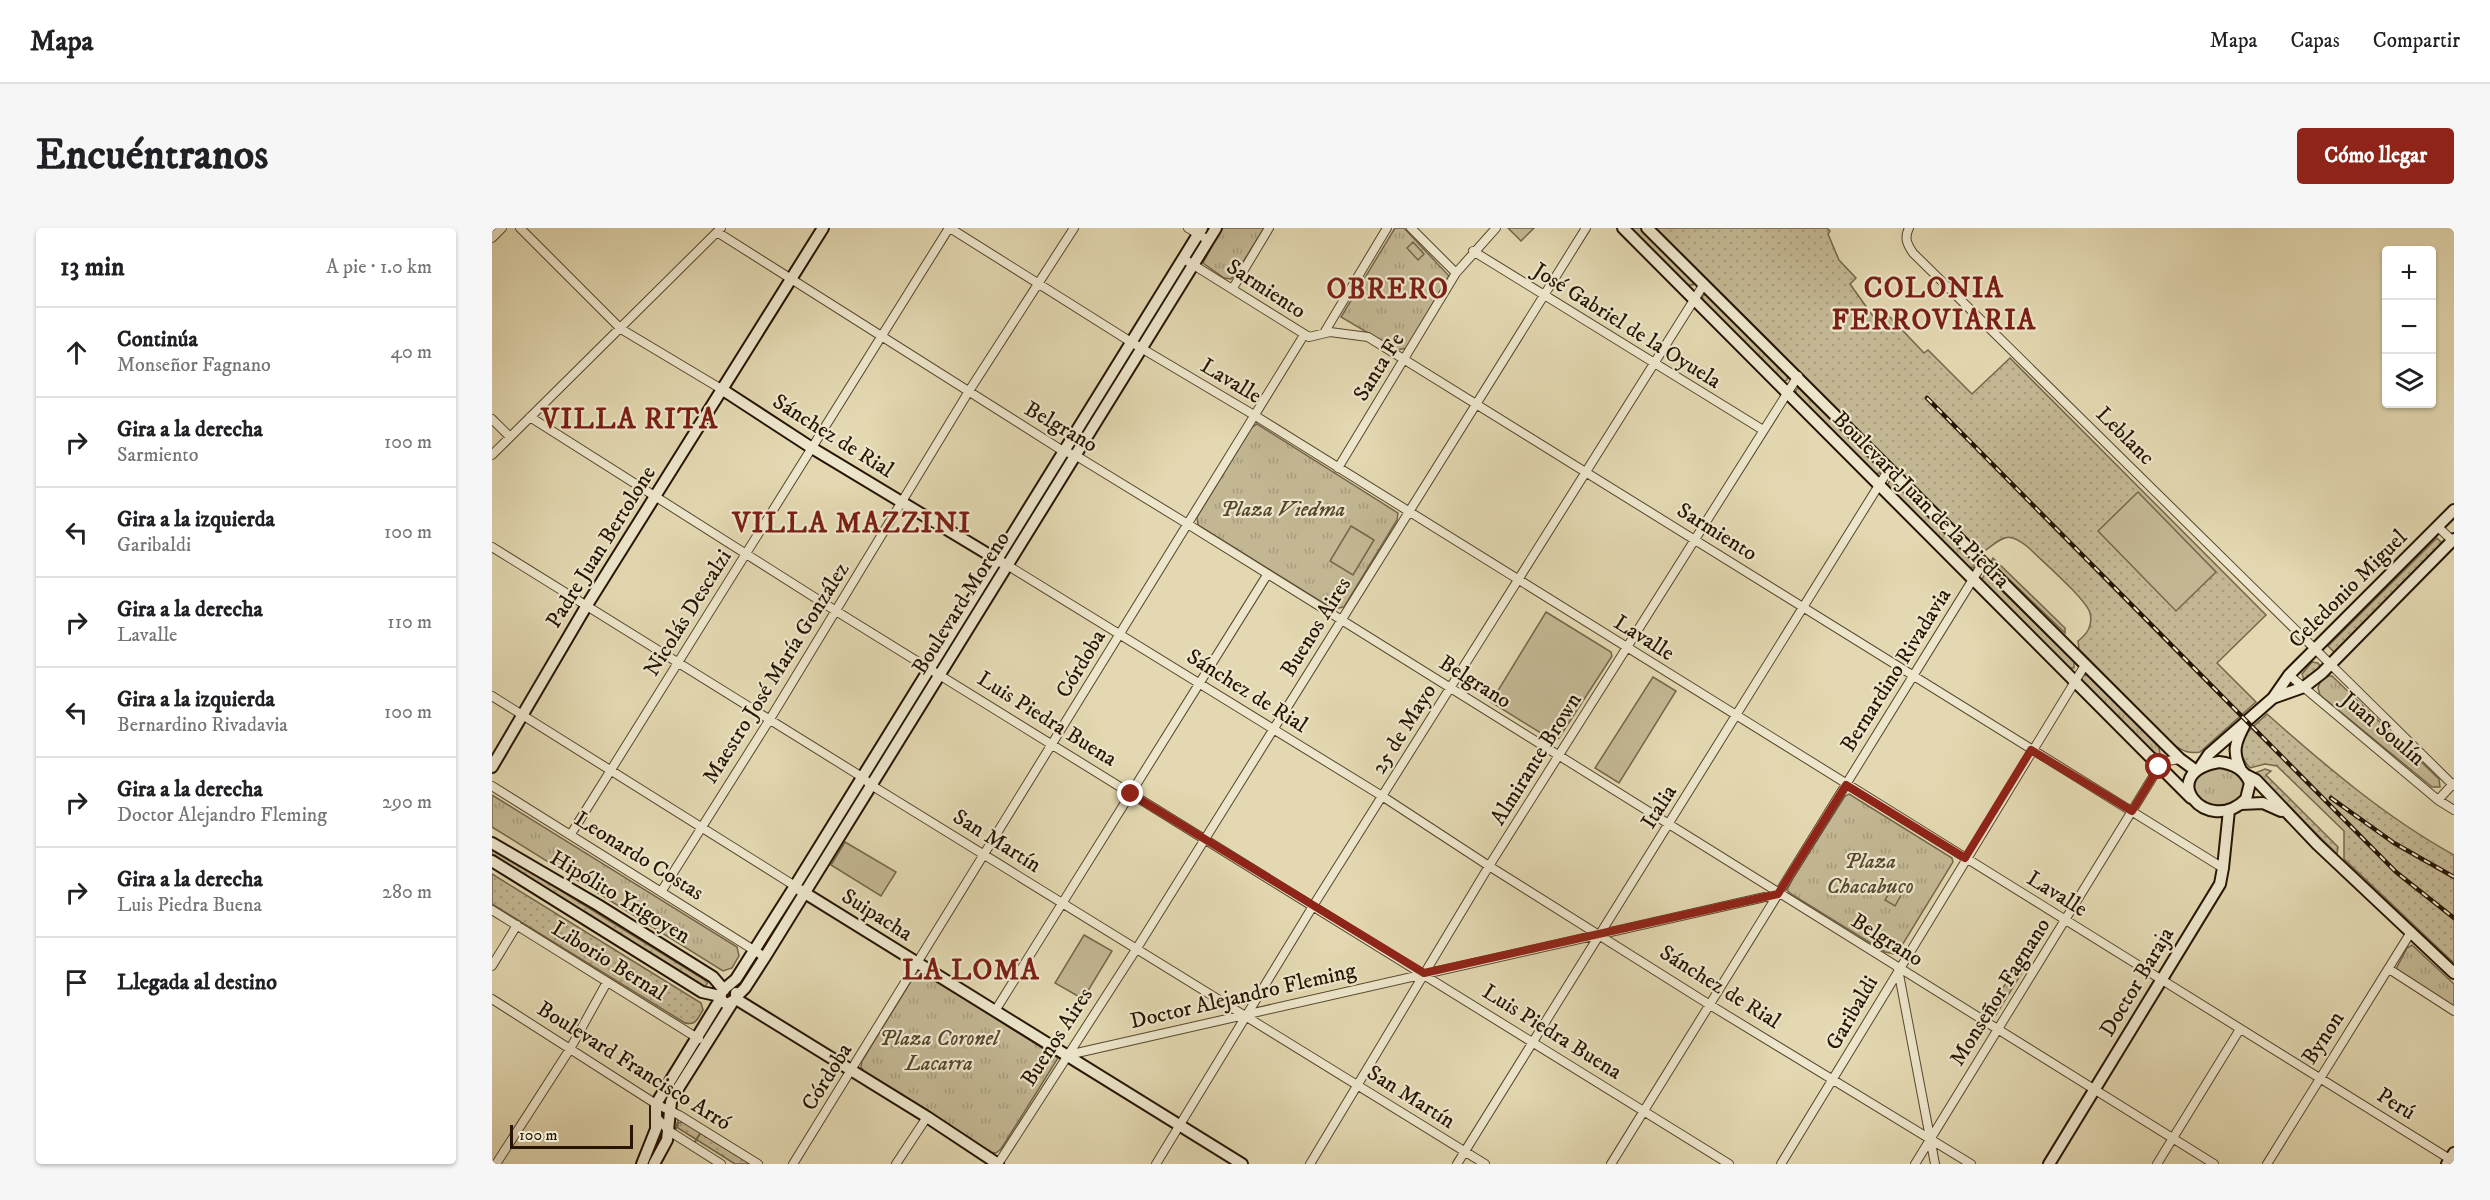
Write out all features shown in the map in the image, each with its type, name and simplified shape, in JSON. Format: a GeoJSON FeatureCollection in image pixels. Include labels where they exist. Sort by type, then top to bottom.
{"type":"FeatureCollection","features":[{"type":"Feature","properties":{"kind":"main road","name":"Padre Juan Bertolone"},"geometry":{"type":"LineString","coordinates":[[492,767],[587,605],[823,228]]}},
{"type":"Feature","properties":{"kind":"main road","name":"Boulevard Moreno"},"geometry":{"type":"LineString","coordinates":[[656,1104],[701,1041],[745,988],[765,957],[1142,348],[1203,234],[1216,228]]}},
{"type":"Feature","properties":{"kind":"main road","name":"Boulevard Juan de la Piedra"},"geometry":{"type":"LineString","coordinates":[[1623,228],[2191,798],[2204,808],[2229,810]]}},
{"type":"Feature","properties":{"kind":"main road","name":"Boulevard Juan de la Piedra"},"geometry":{"type":"LineString","coordinates":[[1647,228],[2180,759],[2198,768]]}},
{"type":"Feature","properties":{"kind":"main road","name":"Boulevard Moreno"},"geometry":{"type":"LineString","coordinates":[[654,1164],[667,1140],[674,1095],[723,993],[736,979],[795,886],[1131,342],[1189,261]]}},
{"type":"Feature","properties":{"kind":"main road","name":"Sánchez de Rial"},"geometry":{"type":"LineString","coordinates":[[723,390],[812,448],[1007,565]]}},
{"type":"Feature","properties":{"kind":"main road","name":"Celedonio Miguel"},"geometry":{"type":"LineString","coordinates":[[2198,768],[2209,754],[2273,698],[2289,675],[2454,510]]}},
{"type":"Feature","properties":{"kind":"main road","name":"Celedonio Miguel"},"geometry":{"type":"LineString","coordinates":[[2273,698],[2304,687],[2329,666],[2453,541]]}},
{"type":"Feature","properties":{"kind":"main road","name":"Celedonio Miguel"},"geometry":{"type":"LineString","coordinates":[[2244,772],[2235,755],[2235,747],[2247,722]]}},
{"type":"Feature","properties":{"kind":"main road"},"geometry":{"type":"LineString","coordinates":[[2191,798],[2189,780],[2198,768],[2219,762],[2233,765],[2244,772],[2256,780],[2287,815],[2454,973]]}},
{"type":"Feature","properties":{"kind":"main road"},"geometry":{"type":"LineString","coordinates":[[2229,810],[2246,799],[2250,788],[2244,772]]}},
{"type":"Feature","properties":{"kind":"main road"},"geometry":{"type":"LineString","coordinates":[[2241,804],[2263,803],[2287,815]]}},
{"type":"Feature","properties":{"kind":"main road","name":"Doctor Baraja"},"geometry":{"type":"LineString","coordinates":[[2049,1164],[2220,884],[2229,810]]}},
{"type":"Feature","properties":{"kind":"main road","name":"Hipólito Yrigoyen"},"geometry":{"type":"LineString","coordinates":[[492,843],[713,976],[723,993],[725,1004],[735,1000],[927,1117],[998,1164]]}},
{"type":"Feature","properties":{"kind":"main road","name":"Hipólito Yrigoyen"},"geometry":{"type":"LineString","coordinates":[[492,861],[702,992],[723,993]]}},
{"type":"Feature","properties":{"kind":"main road","name":"Suipacha"},"geometry":{"type":"LineString","coordinates":[[795,886],[1242,1164]]}},
{"type":"Feature","properties":{"kind":"main road"},"geometry":{"type":"LineString","coordinates":[[642,1164],[656,1129],[656,1104]]}},
{"type":"Feature","properties":{"kind":"street"},"geometry":{"type":"LineString","coordinates":[[492,238],[502,228]]}},
{"type":"Feature","properties":{"kind":"street","name":"Sánchez de Rial"},"geometry":{"type":"LineString","coordinates":[[520,228],[621,329],[723,390]]}},
{"type":"Feature","properties":{"kind":"street","name":"Lavalle"},"geometry":{"type":"LineString","coordinates":[[950,228],[2161,981],[2320,1077]]}},
{"type":"Feature","properties":{"kind":"street","name":"Nicolás Descalzi"},"geometry":{"type":"LineString","coordinates":[[571,834],[950,228]]}},
{"type":"Feature","properties":{"kind":"street","name":"Maestro José María González"},"geometry":{"type":"LineString","coordinates":[[661,892],[770,719],[969,391],[1074,228]]}},
{"type":"Feature","properties":{"kind":"street"},"geometry":{"type":"LineString","coordinates":[[1188,228],[1203,234]]}},
{"type":"Feature","properties":{"kind":"street"},"geometry":{"type":"LineString","coordinates":[[1233,288],[1269,228]]}},
{"type":"Feature","properties":{"kind":"street"},"geometry":{"type":"LineString","coordinates":[[1324,333],[1388,228]]}},
{"type":"Feature","properties":{"kind":"street"},"geometry":{"type":"LineString","coordinates":[[1411,228],[1456,273]]}},
{"type":"Feature","properties":{"kind":"street","name":"Santa Fe"},"geometry":{"type":"LineString","coordinates":[[1338,468],[1456,273],[1473,251],[1496,228]]}},
{"type":"Feature","properties":{"kind":"street","name":"Buenos Aires"},"geometry":{"type":"LineString","coordinates":[[998,1164],[1137,948],[1586,228]]}},
{"type":"Feature","properties":{"kind":"street","name":"Leblanc"},"geometry":{"type":"LineString","coordinates":[[1909,228],[1906,234],[1907,243],[1913,253],[2329,666]]}},
{"type":"Feature","properties":{"kind":"street"},"geometry":{"type":"LineString","coordinates":[[492,455],[719,230]]}},
{"type":"Feature","properties":{"kind":"street","name":"Belgrano"},"geometry":{"type":"LineString","coordinates":[[719,230],[790,280],[1064,452],[1075,455],[1342,620],[1668,826],[2214,1164]]}},
{"type":"Feature","properties":{"kind":"street","name":"José Gabriel de la Oyuela"},"geometry":{"type":"LineString","coordinates":[[1473,251],[1763,430]]}},
{"type":"Feature","properties":{"kind":"street","name":"Sarmiento"},"geometry":{"type":"LineString","coordinates":[[1189,261],[1304,335],[1310,337],[1324,333],[1360,335],[1404,360],[2223,868]]}},
{"type":"Feature","properties":{"kind":"street","name":"25 de Mayo"},"geometry":{"type":"LineString","coordinates":[[1156,1164],[1313,906],[1704,284]]}},
{"type":"Feature","properties":{"kind":"street","name":"Córdoba"},"geometry":{"type":"LineString","coordinates":[[793,1164],[853,1071],[1186,524],[1304,335]]}},
{"type":"Feature","properties":{"kind":"street","name":"Almirante Brown"},"geometry":{"type":"LineString","coordinates":[[1310,1164],[1359,1086],[1489,866],[1798,376]]}},
{"type":"Feature","properties":{"kind":"street","name":"Luis Piedra Buena"},"geometry":{"type":"LineString","coordinates":[[530,417],[747,552],[836,611],[1424,973],[1729,1164]]}},
{"type":"Feature","properties":{"kind":"street"},"geometry":{"type":"LineString","coordinates":[[492,419],[510,437]]}},
{"type":"Feature","properties":{"kind":"street","name":"Italia"},"geometry":{"type":"LineString","coordinates":[[1457,1164],[1889,468]]}},
{"type":"Feature","properties":{"kind":"street"},"geometry":{"type":"LineString","coordinates":[[2438,527],[2453,541]]}},
{"type":"Feature","properties":{"kind":"street"},"geometry":{"type":"LineString","coordinates":[[492,560],[495,549]]}},
{"type":"Feature","properties":{"kind":"street","name":"San Martín"},"geometry":{"type":"LineString","coordinates":[[495,549],[1485,1164]]}},
{"type":"Feature","properties":{"kind":"street","name":"Bernardino Rivadavia"},"geometry":{"type":"LineString","coordinates":[[1611,1164],[1983,563]]}},
{"type":"Feature","properties":{"kind":"street","name":"Sánchez de Rial"},"geometry":{"type":"LineString","coordinates":[[1007,565],[1272,730],[1383,796],[1489,866],[1710,1005],[1971,1164]]}},
{"type":"Feature","properties":{"kind":"street"},"geometry":{"type":"LineString","coordinates":[[995,1011],[1267,575]]}},
{"type":"Feature","properties":{"kind":"street","name":"Garibaldi"},"geometry":{"type":"LineString","coordinates":[[1781,1164],[1965,858],[2085,665]]}},
{"type":"Feature","properties":{"kind":"street","name":"Juan Soulín"},"geometry":{"type":"LineString","coordinates":[[2329,666],[2454,785]]}},
{"type":"Feature","properties":{"kind":"street","name":"Juan Soulín"},"geometry":{"type":"LineString","coordinates":[[2289,675],[2438,800],[2454,810]]}},
{"type":"Feature","properties":{"kind":"street","name":"Suipacha"},"geometry":{"type":"LineString","coordinates":[[492,696],[795,886]]}},
{"type":"Feature","properties":{"kind":"street"},"geometry":{"type":"LineString","coordinates":[[2159,767],[2167,761],[2180,759]]}},
{"type":"Feature","properties":{"kind":"street","name":"Monseñor Fagnano"},"geometry":{"type":"LineString","coordinates":[[1915,1164],[2159,767]]}},
{"type":"Feature","properties":{"kind":"street"},"geometry":{"type":"LineString","coordinates":[[2438,800],[2454,785]]}},
{"type":"Feature","properties":{"kind":"street","name":"Leonardo Costas"},"geometry":{"type":"LineString","coordinates":[[492,786],[765,957]]}},
{"type":"Feature","properties":{"kind":"street","name":"Doctor Alejandro Fleming"},"geometry":{"type":"LineString","coordinates":[[1068,1055],[1778,894]]}},
{"type":"Feature","properties":{"kind":"street","name":"Liborio Bernal"},"geometry":{"type":"LineString","coordinates":[[492,910],[701,1041]]}},
{"type":"Feature","properties":{"kind":"street"},"geometry":{"type":"LineString","coordinates":[[492,966],[517,925]]}},
{"type":"Feature","properties":{"kind":"street","name":"Bynon"},"geometry":{"type":"LineString","coordinates":[[2267,1164],[2411,932]]}},
{"type":"Feature","properties":{"kind":"street"},"geometry":{"type":"LineString","coordinates":[[1898,969],[1935,1164]]}},
{"type":"Feature","properties":{"kind":"street"},"geometry":{"type":"LineString","coordinates":[[2389,969],[2454,1011]]}},
{"type":"Feature","properties":{"kind":"street"},"geometry":{"type":"LineString","coordinates":[[496,1164],[570,1049],[607,982]]}},
{"type":"Feature","properties":{"kind":"street","name":"Boulevard Francisco Arró"},"geometry":{"type":"LineString","coordinates":[[492,999],[656,1104],[758,1164]]}},
{"type":"Feature","properties":{"kind":"street"},"geometry":{"type":"LineString","coordinates":[[2157,1164],[2240,1029]]}},
{"type":"Feature","properties":{"kind":"street","name":"Perú"},"geometry":{"type":"LineString","coordinates":[[2320,1077],[2451,1159]]}},
{"type":"Feature","properties":{"kind":"street"},"geometry":{"type":"LineString","coordinates":[[896,1164],[927,1117]]}},
{"type":"Feature","properties":{"kind":"street","name":"Boulevard Francisco Arró"},"geometry":{"type":"LineString","coordinates":[[657,1118],[669,1131],[721,1164]]}},
{"type":"Feature","properties":{"kind":"green space"},"geometry":{"type":"Polygon","coordinates":[[[1222,228],[1264,228],[1231,279],[1224,278],[1203,263],[1222,228]]]}},
{"type":"Feature","properties":{"kind":"green space"},"geometry":{"type":"Polygon","coordinates":[[[1395,228],[1404,228],[1449,276],[1407,348],[1397,350],[1341,317],[1395,228]]]}},
{"type":"Feature","properties":{"kind":"green space"},"geometry":{"type":"Polygon","coordinates":[[[1508,228],[1534,228],[1521,241],[1508,228]]]}},
{"type":"Feature","properties":{"kind":"green space"},"geometry":{"type":"Polygon","coordinates":[[[1630,228],[1643,228],[1694,282],[1693,285],[1686,285],[1630,228]]]}},
{"type":"Feature","properties":{"kind":"green space"},"geometry":{"type":"Polygon","coordinates":[[[1656,228],[1827,228],[1839,260],[1856,278],[1850,284],[1873,316],[1890,317],[1924,353],[1928,350],[1972,394],[2010,358],[2266,615],[2217,663],[2256,702],[2200,752],[2193,753],[2174,745],[2079,649],[2078,641],[2090,626],[2090,613],[2081,599],[2063,580],[2022,542],[2010,537],[1983,552],[1979,550],[1656,228]]]}},
{"type":"Feature","properties":{"kind":"green space"},"geometry":{"type":"Polygon","coordinates":[[[1413,242],[1424,254],[1418,260],[1407,248],[1413,242]]]}},
{"type":"Feature","properties":{"kind":"green space"},"geometry":{"type":"Polygon","coordinates":[[[1703,295],[1708,295],[1788,375],[1787,380],[1783,382],[1702,301],[1703,295]]]}},
{"type":"Feature","properties":{"kind":"green space"},"geometry":{"type":"Polygon","coordinates":[[[1801,388],[1880,468],[1880,473],[1875,474],[1796,394],[1796,389],[1801,388]]]}},
{"type":"Feature","properties":{"kind":"green space","name":"Plaza Viedma"},"geometry":{"type":"Polygon","coordinates":[[[1257,424],[1398,513],[1397,520],[1344,607],[1333,609],[1198,525],[1197,517],[1251,428],[1257,424]]]}},
{"type":"Feature","properties":{"kind":"green space"},"geometry":{"type":"Polygon","coordinates":[[[1890,480],[1974,561],[1974,568],[1968,567],[1887,486],[1890,480]]]}},
{"type":"Feature","properties":{"kind":"green space"},"geometry":{"type":"Polygon","coordinates":[[[2138,492],[2216,572],[2176,611],[2098,531],[2138,492]]]}},
{"type":"Feature","properties":{"kind":"green space"},"geometry":{"type":"Polygon","coordinates":[[[1351,526],[1374,540],[1353,575],[1330,561],[1351,526]]]}},
{"type":"Feature","properties":{"kind":"green space"},"geometry":{"type":"Polygon","coordinates":[[[2437,538],[2445,546],[2336,654],[2328,646],[2437,538]]]}},
{"type":"Feature","properties":{"kind":"green space"},"geometry":{"type":"Polygon","coordinates":[[[1993,558],[2065,628],[2065,633],[1991,562],[1993,558]]]}},
{"type":"Feature","properties":{"kind":"green space"},"geometry":{"type":"Polygon","coordinates":[[[998,568],[999,571],[943,660],[940,661],[940,658],[998,568]]]}},
{"type":"Feature","properties":{"kind":"green space"},"geometry":{"type":"Polygon","coordinates":[[[1985,574],[2074,661],[2074,668],[2067,668],[1981,581],[1985,574]]]}},
{"type":"Feature","properties":{"kind":"green space"},"geometry":{"type":"Polygon","coordinates":[[[1546,612],[1611,652],[1612,656],[1559,738],[1552,740],[1491,702],[1546,612]]]}},
{"type":"Feature","properties":{"kind":"green space"},"geometry":{"type":"Polygon","coordinates":[[[2312,662],[2318,663],[2322,669],[2304,680],[2302,674],[2312,662]]]}},
{"type":"Feature","properties":{"kind":"green space"},"geometry":{"type":"Polygon","coordinates":[[[2087,675],[2159,747],[2160,754],[2153,753],[2082,682],[2082,676],[2087,675]]]}},
{"type":"Feature","properties":{"kind":"green space"},"geometry":{"type":"Polygon","coordinates":[[[2326,676],[2332,676],[2439,779],[2440,787],[2432,787],[2320,695],[2318,688],[2321,681],[2326,676]]]}},
{"type":"Feature","properties":{"kind":"green space"},"geometry":{"type":"Polygon","coordinates":[[[1653,677],[1676,691],[1619,783],[1595,768],[1653,677]]]}},
{"type":"Feature","properties":{"kind":"green space"},"geometry":{"type":"Polygon","coordinates":[[[931,678],[876,771],[873,772],[872,768],[928,679],[931,678]]]}},
{"type":"Feature","properties":{"kind":"green space"},"geometry":{"type":"Polygon","coordinates":[[[2267,714],[2380,807],[2454,855],[2454,963],[2344,859],[2344,831],[2277,766],[2265,764],[2250,768],[2241,752],[2243,738],[2267,714]]]}},
{"type":"Feature","properties":{"kind":"green space"},"geometry":{"type":"Polygon","coordinates":[[[2218,766],[2237,772],[2245,783],[2241,797],[2231,805],[2213,804],[2196,796],[2194,787],[2198,774],[2218,766]]]}},
{"type":"Feature","properties":{"kind":"green space"},"geometry":{"type":"Polygon","coordinates":[[[2265,769],[2271,771],[2266,775],[2338,847],[2337,854],[2255,773],[2265,769]]]}},
{"type":"Feature","properties":{"kind":"green space","name":"Plaza Chacabuco"},"geometry":{"type":"Polygon","coordinates":[[[1849,794],[1952,858],[1953,862],[1898,952],[1894,954],[1885,952],[1787,890],[1845,796],[1849,794]]]}},
{"type":"Feature","properties":{"kind":"green space"},"geometry":{"type":"Polygon","coordinates":[[[492,795],[737,947],[739,956],[732,968],[723,971],[492,827],[492,795]]]}},
{"type":"Feature","properties":{"kind":"green space"},"geometry":{"type":"Polygon","coordinates":[[[845,842],[896,872],[881,896],[831,865],[845,842]]]}},
{"type":"Feature","properties":{"kind":"green space"},"geometry":{"type":"Polygon","coordinates":[[[492,848],[708,982],[705,987],[492,855],[492,848]]]}},
{"type":"Feature","properties":{"kind":"green space"},"geometry":{"type":"Polygon","coordinates":[[[492,874],[701,1003],[703,1010],[698,1018],[692,1023],[685,1023],[492,904],[492,874]]]}},
{"type":"Feature","properties":{"kind":"green space"},"geometry":{"type":"Polygon","coordinates":[[[1896,881],[1906,886],[1895,906],[1885,900],[1896,881]]]}},
{"type":"Feature","properties":{"kind":"green space"},"geometry":{"type":"Polygon","coordinates":[[[1084,935],[1112,951],[1083,999],[1055,983],[1084,935]]]}},
{"type":"Feature","properties":{"kind":"green space"},"geometry":{"type":"Polygon","coordinates":[[[2412,945],[2454,984],[2454,1007],[2396,969],[2407,948],[2412,945]]]}},
{"type":"Feature","properties":{"kind":"green space","name":"Plaza Coronel Lacarra"},"geometry":{"type":"Polygon","coordinates":[[[920,970],[1058,1058],[1001,1149],[996,1153],[990,1152],[864,1072],[861,1067],[862,1061],[920,970]]]}},
{"type":"Feature","properties":{"kind":"green space"},"geometry":{"type":"Polygon","coordinates":[[[2014,970],[2023,971],[1996,1015],[1989,1010],[2014,970]]]}},
{"type":"Feature","properties":{"kind":"green space"},"geometry":{"type":"Polygon","coordinates":[[[683,1122],[751,1164],[735,1164],[678,1128],[678,1123],[683,1122]]]}},
{"type":"Feature","properties":{"kind":"waterway"},"geometry":{"type":"LineString","coordinates":[[675,1132],[679,1117]]}},
{"type":"Feature","properties":{"kind":"waterway"},"geometry":{"type":"LineString","coordinates":[[693,1145],[701,1132]]}},
{"type":"Feature","properties":{"kind":"railway"},"geometry":{"type":"LineString","coordinates":[[1927,398],[2396,872],[2454,918]]}},
{"type":"Feature","properties":{"kind":"railway"},"geometry":{"type":"LineString","coordinates":[[2331,798],[2394,843],[2454,877]]}},
{"type":"Feature","properties":{"kind":"district","name":"OBRERO"},"geometry":{"type":"Point","coordinates":[1388,289]}},
{"type":"Feature","properties":{"kind":"district","name":"COLONIA FERROVIARIA"},"geometry":{"type":"Point","coordinates":[1934,304]}},
{"type":"Feature","properties":{"kind":"district","name":"VILLA RITA"},"geometry":{"type":"Point","coordinates":[630,419]}},
{"type":"Feature","properties":{"kind":"district","name":"VILLA MAZZINI"},"geometry":{"type":"Point","coordinates":[852,523]}},
{"type":"Feature","properties":{"kind":"district","name":"LA LOMA"},"geometry":{"type":"Point","coordinates":[971,970]}},
{"type":"Feature","properties":{"kind":"route"},"geometry":{"type":"LineString","coordinates":[[1131,794],[1424,973],[1778,894],[1846,785],[1965,858],[2031,750],[2132,811],[2159,767]]}}]}
